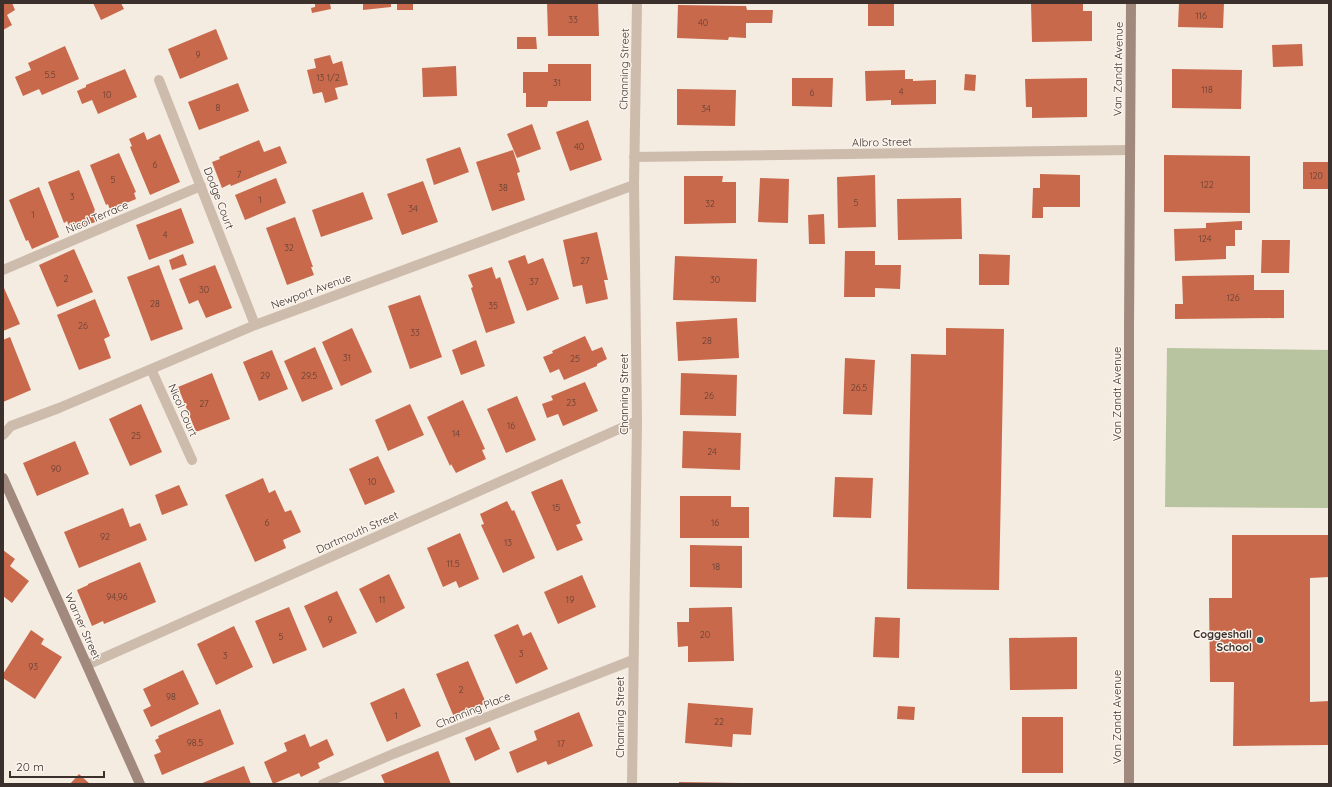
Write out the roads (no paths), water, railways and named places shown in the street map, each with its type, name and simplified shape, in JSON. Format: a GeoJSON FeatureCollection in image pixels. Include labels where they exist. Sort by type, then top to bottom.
{"type":"FeatureCollection","features":[{"type":"Feature","properties":{"kind":"street","name":"Channing Street"},"geometry":{"type":"LineString","coordinates":[[632,784],[637,420],[634,157],[637,3]]}},
{"type":"Feature","properties":{"kind":"street","name":"Van Zandt Avenue"},"geometry":{"type":"LineString","coordinates":[[1129,784],[1131,3]]}},
{"type":"Feature","properties":{"kind":"street","name":"Dodge Court"},"geometry":{"type":"LineString","coordinates":[[159,80],[255,325]]}},
{"type":"Feature","properties":{"kind":"street","name":"Albro Street"},"geometry":{"type":"LineString","coordinates":[[634,157],[1130,150]]}},
{"type":"Feature","properties":{"kind":"street","name":"Newport Avenue"},"geometry":{"type":"LineString","coordinates":[[3,435],[11,426],[255,325],[634,185]]}},
{"type":"Feature","properties":{"kind":"street","name":"Nicol Terrace"},"geometry":{"type":"LineString","coordinates":[[3,270],[201,186]]}},
{"type":"Feature","properties":{"kind":"street","name":"Nicol Court"},"geometry":{"type":"LineString","coordinates":[[151,369],[192,460]]}},
{"type":"Feature","properties":{"kind":"street","name":"Dartmouth Street"},"geometry":{"type":"LineString","coordinates":[[87,665],[637,420]]}},
{"type":"Feature","properties":{"kind":"street","name":"Warner Street"},"geometry":{"type":"LineString","coordinates":[[3,478],[140,784]]}},
{"type":"Feature","properties":{"kind":"street","name":"Channing Place"},"geometry":{"type":"LineString","coordinates":[[323,784],[393,754],[633,660]]}},
{"type":"Feature","properties":{"kind":"place","name":"Coggeshall School"},"geometry":{"type":"Point","coordinates":[1260,640]}}]}
